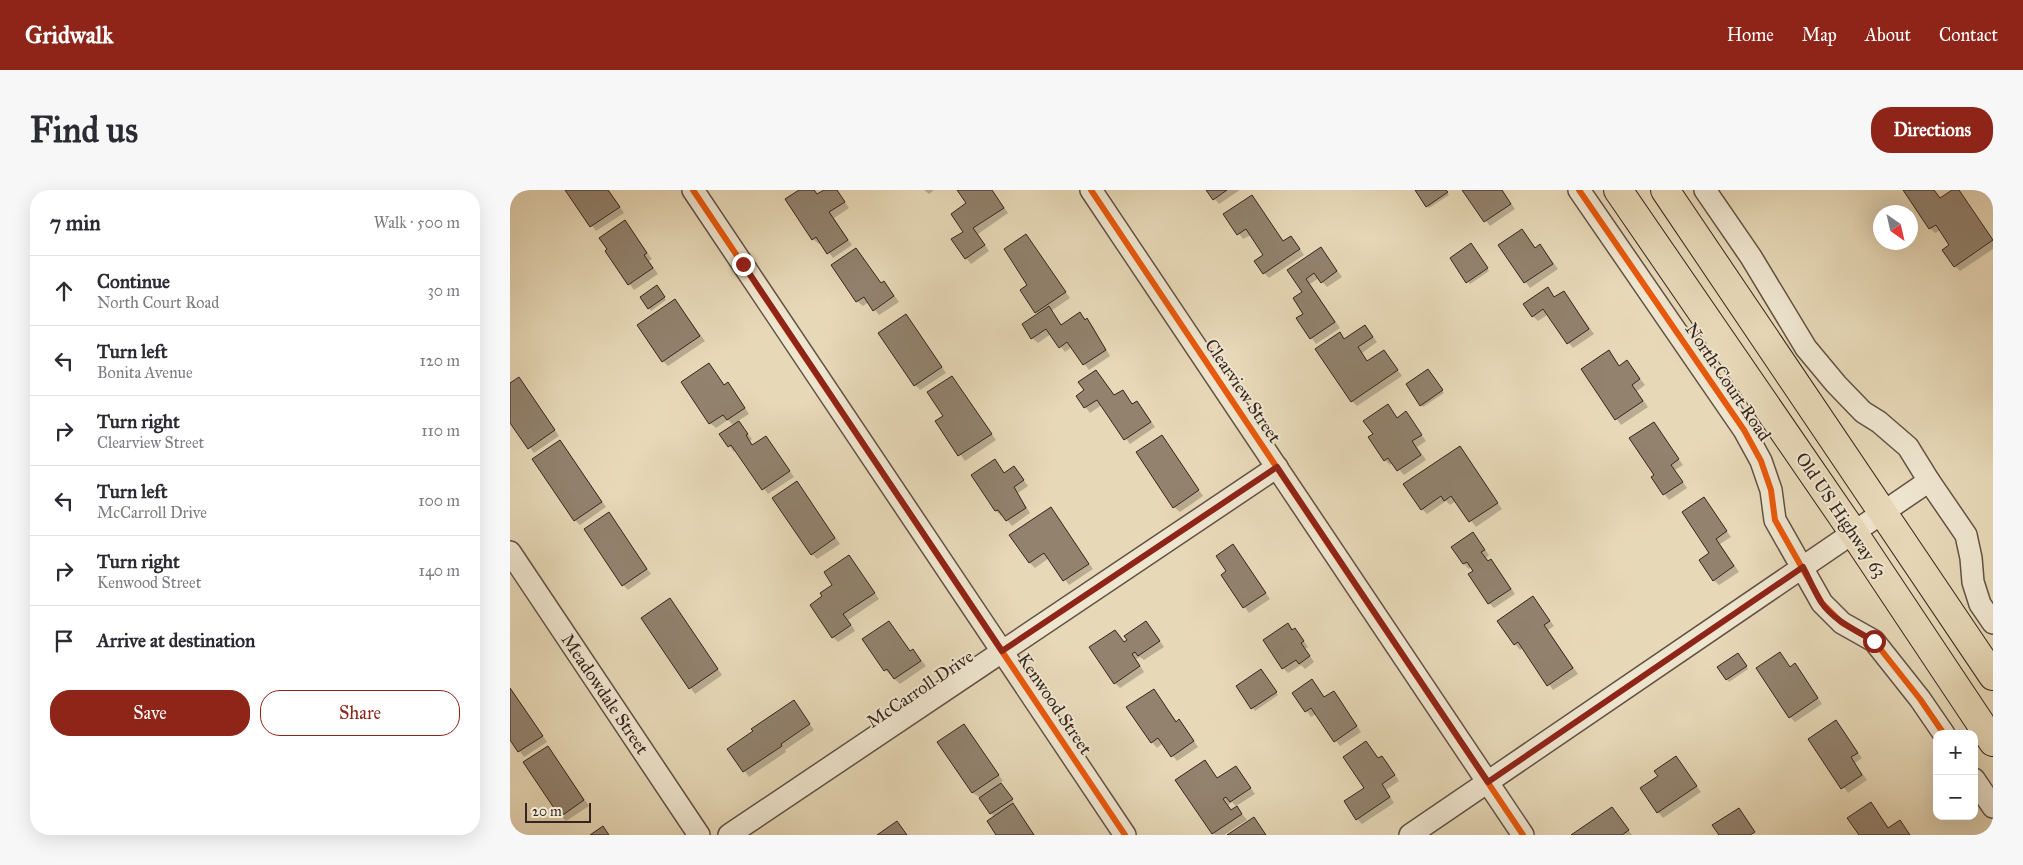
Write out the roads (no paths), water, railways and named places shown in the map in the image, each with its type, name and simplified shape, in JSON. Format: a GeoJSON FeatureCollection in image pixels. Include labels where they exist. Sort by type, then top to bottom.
{"type":"FeatureCollection","features":[{"type":"Feature","properties":{"kind":"highway","name":"Old US Highway 63"},"geometry":{"type":"LineString","coordinates":[[1618,190],[1853,532],[1993,742]]}},
{"type":"Feature","properties":{"kind":"highway","name":"Old US Highway 63"},"geometry":{"type":"LineString","coordinates":[[1665,190],[1993,676]]}},
{"type":"Feature","properties":{"kind":"street","name":"Kenwood Street"},"geometry":{"type":"LineString","coordinates":[[693,190],[1125,835]]}},
{"type":"Feature","properties":{"kind":"street","name":"Clearview Street"},"geometry":{"type":"LineString","coordinates":[[1091,190],[1523,835]]}},
{"type":"Feature","properties":{"kind":"street","name":"North Court Road"},"geometry":{"type":"LineString","coordinates":[[1579,190],[1744,430],[1762,461],[1771,490],[1775,520],[1822,603],[1842,623],[1874,641],[1920,699],[1941,730]]}},
{"type":"Feature","properties":{"kind":"street"},"geometry":{"type":"LineString","coordinates":[[1705,190],[1750,257],[1806,348],[1836,384],[1863,412],[1879,422],[1908,447],[1928,481],[1966,535],[1971,558],[1973,582],[1980,604],[1993,623]]}},
{"type":"Feature","properties":{"kind":"street","name":"McCarroll Drive"},"geometry":{"type":"LineString","coordinates":[[730,835],[1277,467]]}},
{"type":"Feature","properties":{"kind":"street"},"geometry":{"type":"LineString","coordinates":[[1410,835],[1928,481]]}},
{"type":"Feature","properties":{"kind":"street","name":"Meadowdale Street"},"geometry":{"type":"LineString","coordinates":[[510,552],[699,835]]}},
{"type":"Feature","properties":{"kind":"street"},"geometry":{"type":"LineString","coordinates":[[1978,785],[1993,807]]}}]}
